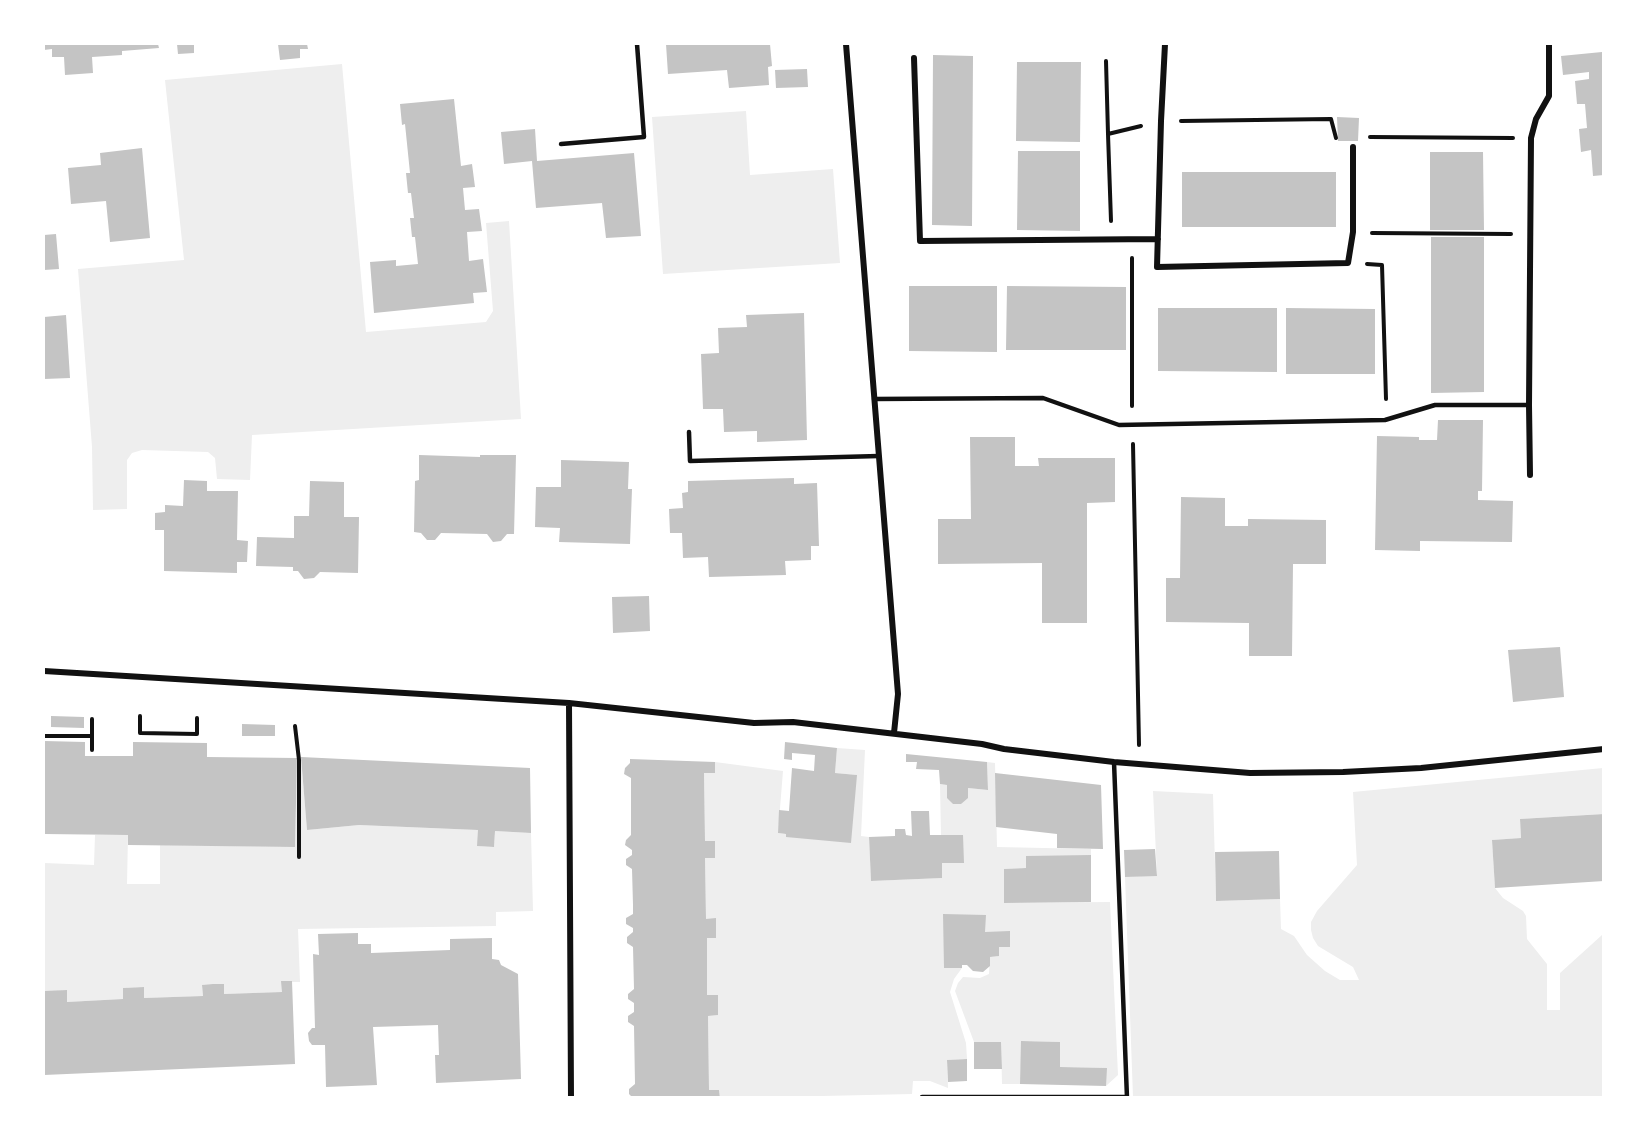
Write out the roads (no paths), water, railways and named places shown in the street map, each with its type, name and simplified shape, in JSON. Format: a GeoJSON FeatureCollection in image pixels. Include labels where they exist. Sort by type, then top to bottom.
{"type":"FeatureCollection","features":[{"type":"Feature","properties":{"kind":"street"},"geometry":{"type":"LineString","coordinates":[[846,44],[898,694],[894,733]]}},
{"type":"Feature","properties":{"kind":"street"},"geometry":{"type":"LineString","coordinates":[[1165,44],[1157,267],[1348,263],[1353,232],[1353,147]]}},
{"type":"Feature","properties":{"kind":"street"},"geometry":{"type":"LineString","coordinates":[[1530,475],[1531,138],[1536,119],[1549,96],[1549,44]]}},
{"type":"Feature","properties":{"kind":"street"},"geometry":{"type":"LineString","coordinates":[[914,58],[920,241],[1158,239]]}},
{"type":"Feature","properties":{"kind":"street"},"geometry":{"type":"LineString","coordinates":[[44,671],[569,703],[754,723],[794,722],[1114,762],[1250,773],[1343,772],[1457,765],[1604,749]]}},
{"type":"Feature","properties":{"kind":"street"},"geometry":{"type":"LineString","coordinates":[[569,703],[571,1098]]}},
{"type":"Feature","properties":{"kind":"lane"},"geometry":{"type":"LineString","coordinates":[[561,144],[645,137],[637,44]]}},
{"type":"Feature","properties":{"kind":"lane"},"geometry":{"type":"LineString","coordinates":[[874,399],[1043,398],[1119,425],[1385,420],[1435,405],[1529,405]]}},
{"type":"Feature","properties":{"kind":"lane"},"geometry":{"type":"LineString","coordinates":[[688,432],[690,461],[879,456]]}},
{"type":"Feature","properties":{"kind":"lane"},"geometry":{"type":"LineString","coordinates":[[922,1097],[1127,1097],[1114,762]]}}]}
